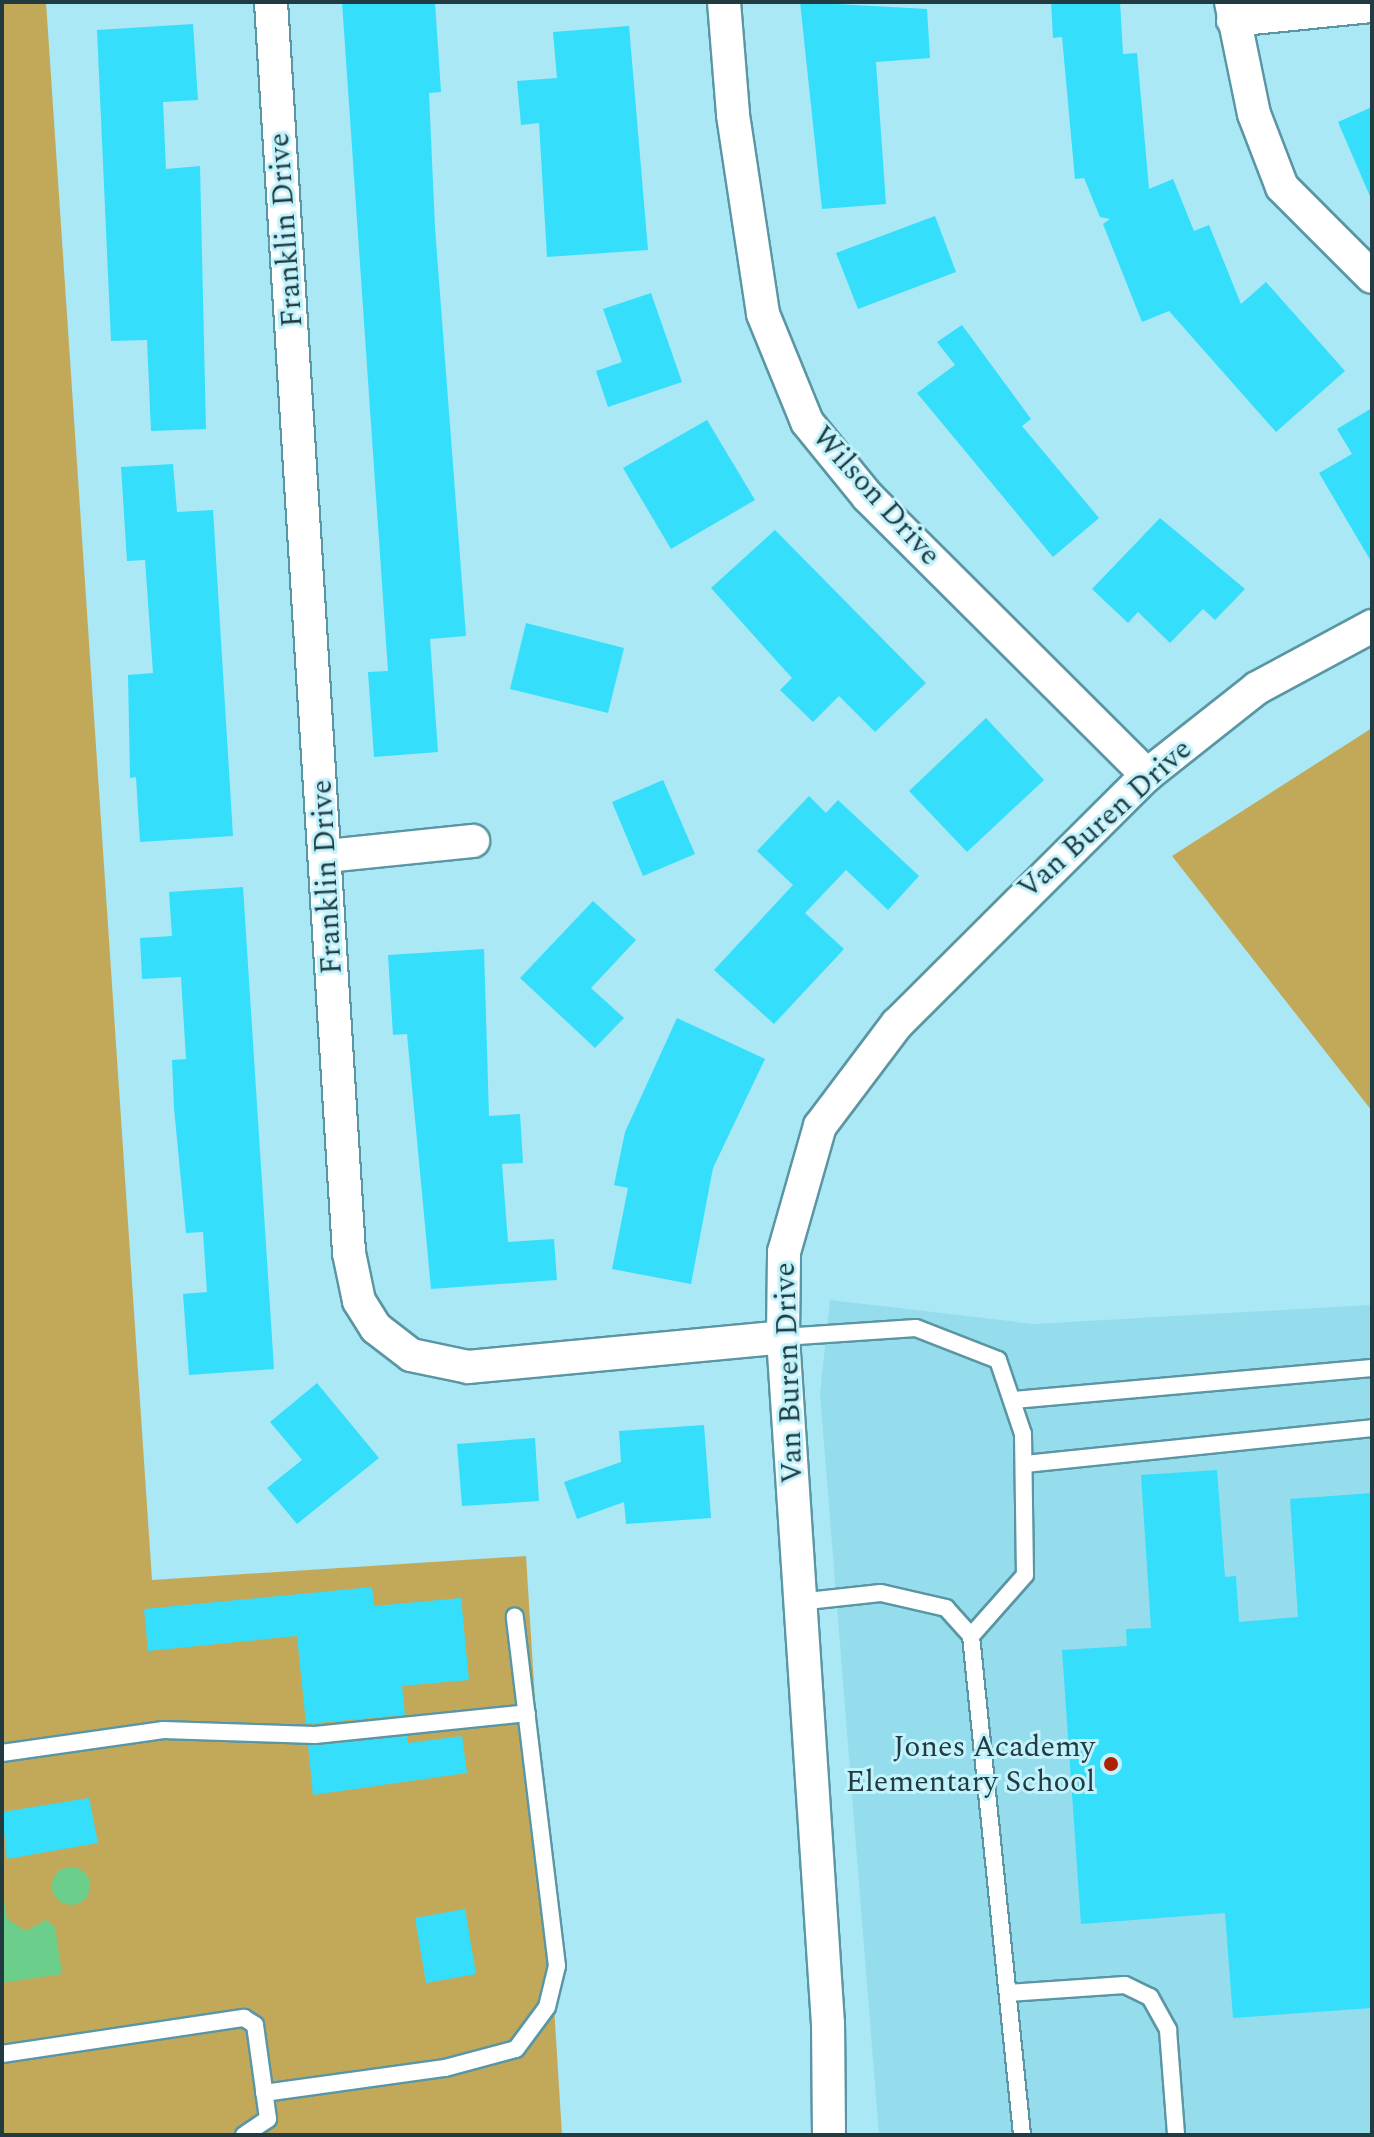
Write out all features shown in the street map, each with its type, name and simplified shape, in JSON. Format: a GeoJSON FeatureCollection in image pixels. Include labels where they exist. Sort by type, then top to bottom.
{"type":"FeatureCollection","features":[{"type":"Feature","properties":{"kind":"street","name":"Franklin Drive"},"geometry":{"type":"LineString","coordinates":[[271,2],[327,856],[349,1253],[359,1301],[376,1328],[411,1355],[468,1367],[783,1337]]}},
{"type":"Feature","properties":{"kind":"street","name":"Wilson Drive"},"geometry":{"type":"LineString","coordinates":[[724,2],[733,115],[763,314],[807,422],[868,497],[1147,775]]}},
{"type":"Feature","properties":{"kind":"street"},"geometry":{"type":"LineString","coordinates":[[1372,6],[1232,11],[1254,114],[1282,187],[1372,277]]}},
{"type":"Feature","properties":{"kind":"street","name":"Van Buren Drive"},"geometry":{"type":"LineString","coordinates":[[829,2135],[828,2024],[783,1337],[784,1252],[820,1126],[897,1024],[1147,775],[1257,688],[1372,626]]}},
{"type":"Feature","properties":{"kind":"street"},"geometry":{"type":"LineString","coordinates":[[327,856],[473,841]]}},
{"type":"Feature","properties":{"kind":"lane"},"geometry":{"type":"LineString","coordinates":[[783,1337],[916,1328],[962,1340],[998,1360],[1014,1400],[1025,1464],[1025,1575],[971,1636]]}},
{"type":"Feature","properties":{"kind":"lane"},"geometry":{"type":"LineString","coordinates":[[1014,1400],[1372,1368]]}},
{"type":"Feature","properties":{"kind":"lane"},"geometry":{"type":"LineString","coordinates":[[1025,1464],[1372,1428]]}},
{"type":"Feature","properties":{"kind":"lane"},"geometry":{"type":"LineString","coordinates":[[798,1602],[881,1593],[946,1608],[971,1636],[1022,2135]]}},
{"type":"Feature","properties":{"kind":"lane"},"geometry":{"type":"LineString","coordinates":[[264,2093],[445,2068],[516,2049],[547,2007],[557,1966],[515,1617]]}},
{"type":"Feature","properties":{"kind":"lane"},"geometry":{"type":"LineString","coordinates":[[2,1753],[163,1730],[315,1735],[527,1713]]}},
{"type":"Feature","properties":{"kind":"lane"},"geometry":{"type":"LineString","coordinates":[[1008,1993],[1125,1985],[1150,1997],[1168,2030],[1176,2135]]}},
{"type":"Feature","properties":{"kind":"lane"},"geometry":{"type":"LineString","coordinates":[[2,2054],[244,2018],[255,2025],[268,2119],[244,2135]]}},
{"type":"Feature","properties":{"kind":"shaded area"},"geometry":{"type":"Polygon","coordinates":[[[2,2],[46,2],[152,1580],[526,1556],[562,2135],[2,2135],[2,2]]]}},
{"type":"Feature","properties":{"kind":"shaded area"},"geometry":{"type":"Polygon","coordinates":[[[1372,728],[1372,1111],[1172,856],[1372,728]]]}},
{"type":"Feature","properties":{"kind":"shaded area","name":"Jones Academy Elementary School"},"geometry":{"type":"Polygon","coordinates":[[[830,1300],[1034,1324],[1372,1305],[1372,2135],[879,2135],[820,1393],[830,1300]]]}},
{"type":"Feature","properties":{"kind":"shaded area"},"geometry":{"type":"Polygon","coordinates":[[[71,1867],[85,1872],[90,1886],[85,1900],[71,1905],[57,1900],[52,1886],[57,1872],[71,1867]]]}},
{"type":"Feature","properties":{"kind":"shaded area"},"geometry":{"type":"Polygon","coordinates":[[[2,1887],[7,1919],[26,1931],[46,1920],[55,1927],[62,1974],[2,1983],[2,1887]]]}},
{"type":"Feature","properties":{"kind":"building"},"geometry":{"type":"Polygon","coordinates":[[[342,2],[435,2],[441,92],[429,93],[435,228],[466,636],[430,639],[438,752],[374,757],[368,672],[388,671],[342,2]]]}},
{"type":"Feature","properties":{"kind":"building"},"geometry":{"type":"Polygon","coordinates":[[[800,2],[927,9],[930,58],[876,62],[886,204],[822,209],[800,2]]]}},
{"type":"Feature","properties":{"kind":"building"},"geometry":{"type":"Polygon","coordinates":[[[1051,2],[1120,2],[1123,54],[1137,53],[1149,189],[1173,179],[1194,231],[1209,225],[1241,304],[1266,282],[1345,371],[1276,432],[1169,311],[1142,322],[1103,224],[1110,219],[1100,217],[1084,178],[1075,179],[1062,37],[1053,38],[1051,2]]]}},
{"type":"Feature","properties":{"kind":"building"},"geometry":{"type":"Polygon","coordinates":[[[193,24],[198,100],[163,102],[166,169],[200,166],[206,429],[151,431],[147,340],[111,341],[97,30],[193,24]]]}},
{"type":"Feature","properties":{"kind":"building"},"geometry":{"type":"Polygon","coordinates":[[[629,26],[648,250],[547,257],[539,123],[521,125],[517,81],[557,78],[553,32],[629,26]]]}},
{"type":"Feature","properties":{"kind":"building"},"geometry":{"type":"Polygon","coordinates":[[[1372,107],[1372,201],[1338,122],[1372,107]]]}},
{"type":"Feature","properties":{"kind":"building"},"geometry":{"type":"Polygon","coordinates":[[[935,216],[956,272],[858,309],[836,253],[935,216]]]}},
{"type":"Feature","properties":{"kind":"building"},"geometry":{"type":"Polygon","coordinates":[[[651,293],[682,382],[608,407],[596,371],[622,362],[603,309],[651,293]]]}},
{"type":"Feature","properties":{"kind":"building"},"geometry":{"type":"Polygon","coordinates":[[[962,325],[1031,419],[1022,426],[1099,518],[1053,557],[917,393],[955,365],[937,342],[962,325]]]}},
{"type":"Feature","properties":{"kind":"building"},"geometry":{"type":"Polygon","coordinates":[[[1372,408],[1372,563],[1319,473],[1352,454],[1337,429],[1372,408]]]}},
{"type":"Feature","properties":{"kind":"building"},"geometry":{"type":"Polygon","coordinates":[[[707,420],[755,500],[671,549],[623,468],[707,420]]]}},
{"type":"Feature","properties":{"kind":"building"},"geometry":{"type":"Polygon","coordinates":[[[173,464],[177,512],[213,510],[233,836],[140,842],[136,777],[130,778],[128,675],[153,673],[145,560],[127,561],[121,467],[173,464]]]}},
{"type":"Feature","properties":{"kind":"building"},"geometry":{"type":"Polygon","coordinates":[[[1160,518],[1245,589],[1215,620],[1203,609],[1170,643],[1138,612],[1128,623],[1092,589],[1160,518]]]}},
{"type":"Feature","properties":{"kind":"building"},"geometry":{"type":"Polygon","coordinates":[[[775,530],[926,683],[875,732],[839,696],[813,722],[780,690],[792,678],[711,588],[775,530]]]}},
{"type":"Feature","properties":{"kind":"building"},"geometry":{"type":"Polygon","coordinates":[[[526,623],[624,648],[608,713],[510,689],[526,623]]]}},
{"type":"Feature","properties":{"kind":"building"},"geometry":{"type":"Polygon","coordinates":[[[986,718],[1044,780],[967,852],[909,791],[986,718]]]}},
{"type":"Feature","properties":{"kind":"building"},"geometry":{"type":"Polygon","coordinates":[[[663,780],[695,854],[643,876],[612,802],[663,780]]]}},
{"type":"Feature","properties":{"kind":"building"},"geometry":{"type":"Polygon","coordinates":[[[809,796],[826,813],[838,800],[919,876],[888,910],[846,870],[805,913],[844,949],[774,1024],[714,970],[793,885],[757,851],[809,796]]]}},
{"type":"Feature","properties":{"kind":"building"},"geometry":{"type":"Polygon","coordinates":[[[243,887],[274,1369],[189,1375],[183,1294],[207,1292],[203,1232],[186,1233],[174,1108],[172,1060],[186,1059],[181,977],[142,979],[140,938],[172,936],[169,892],[243,887]]]}},
{"type":"Feature","properties":{"kind":"building"},"geometry":{"type":"Polygon","coordinates":[[[593,901],[636,940],[591,988],[624,1018],[595,1048],[520,978],[593,901]]]}},
{"type":"Feature","properties":{"kind":"building"},"geometry":{"type":"Polygon","coordinates":[[[484,949],[489,1116],[520,1114],[523,1163],[502,1164],[508,1242],[554,1239],[557,1280],[431,1289],[407,1034],[393,1035],[388,955],[484,949]]]}},
{"type":"Feature","properties":{"kind":"building"},"geometry":{"type":"Polygon","coordinates":[[[677,1018],[765,1059],[713,1168],[691,1284],[612,1269],[628,1188],[614,1185],[625,1132],[677,1018]]]}},
{"type":"Feature","properties":{"kind":"building"},"geometry":{"type":"Polygon","coordinates":[[[317,1383],[379,1458],[297,1524],[267,1488],[302,1460],[270,1422],[317,1383]]]}},
{"type":"Feature","properties":{"kind":"building"},"geometry":{"type":"Polygon","coordinates":[[[704,1425],[711,1518],[626,1524],[624,1502],[577,1519],[564,1482],[621,1462],[619,1431],[704,1425]]]}},
{"type":"Feature","properties":{"kind":"building"},"geometry":{"type":"Polygon","coordinates":[[[535,1438],[539,1501],[462,1506],[457,1444],[535,1438]]]}},
{"type":"Feature","properties":{"kind":"building"},"geometry":{"type":"Polygon","coordinates":[[[1217,1470],[1225,1577],[1236,1576],[1239,1622],[1298,1617],[1290,1499],[1372,1493],[1372,2008],[1233,2018],[1225,1913],[1081,1924],[1062,1650],[1127,1646],[1126,1629],[1151,1628],[1141,1475],[1217,1470]]]}},
{"type":"Feature","properties":{"kind":"building"},"geometry":{"type":"Polygon","coordinates":[[[372,1587],[374,1606],[461,1598],[469,1680],[402,1686],[405,1715],[306,1724],[297,1636],[148,1651],[144,1609],[372,1587]]]}},
{"type":"Feature","properties":{"kind":"building"},"geometry":{"type":"Polygon","coordinates":[[[407,1736],[408,1743],[462,1736],[467,1773],[313,1795],[308,1746],[407,1736]]]}},
{"type":"Feature","properties":{"kind":"building"},"geometry":{"type":"Polygon","coordinates":[[[89,1798],[98,1843],[7,1859],[2,1812],[89,1798]]]}},
{"type":"Feature","properties":{"kind":"building"},"geometry":{"type":"Polygon","coordinates":[[[465,1909],[476,1974],[426,1983],[415,1918],[465,1909]]]}},
{"type":"Feature","properties":{"kind":"place","name":"Jones Academy Elementary School"},"geometry":{"type":"Point","coordinates":[1111,1764]}}]}
